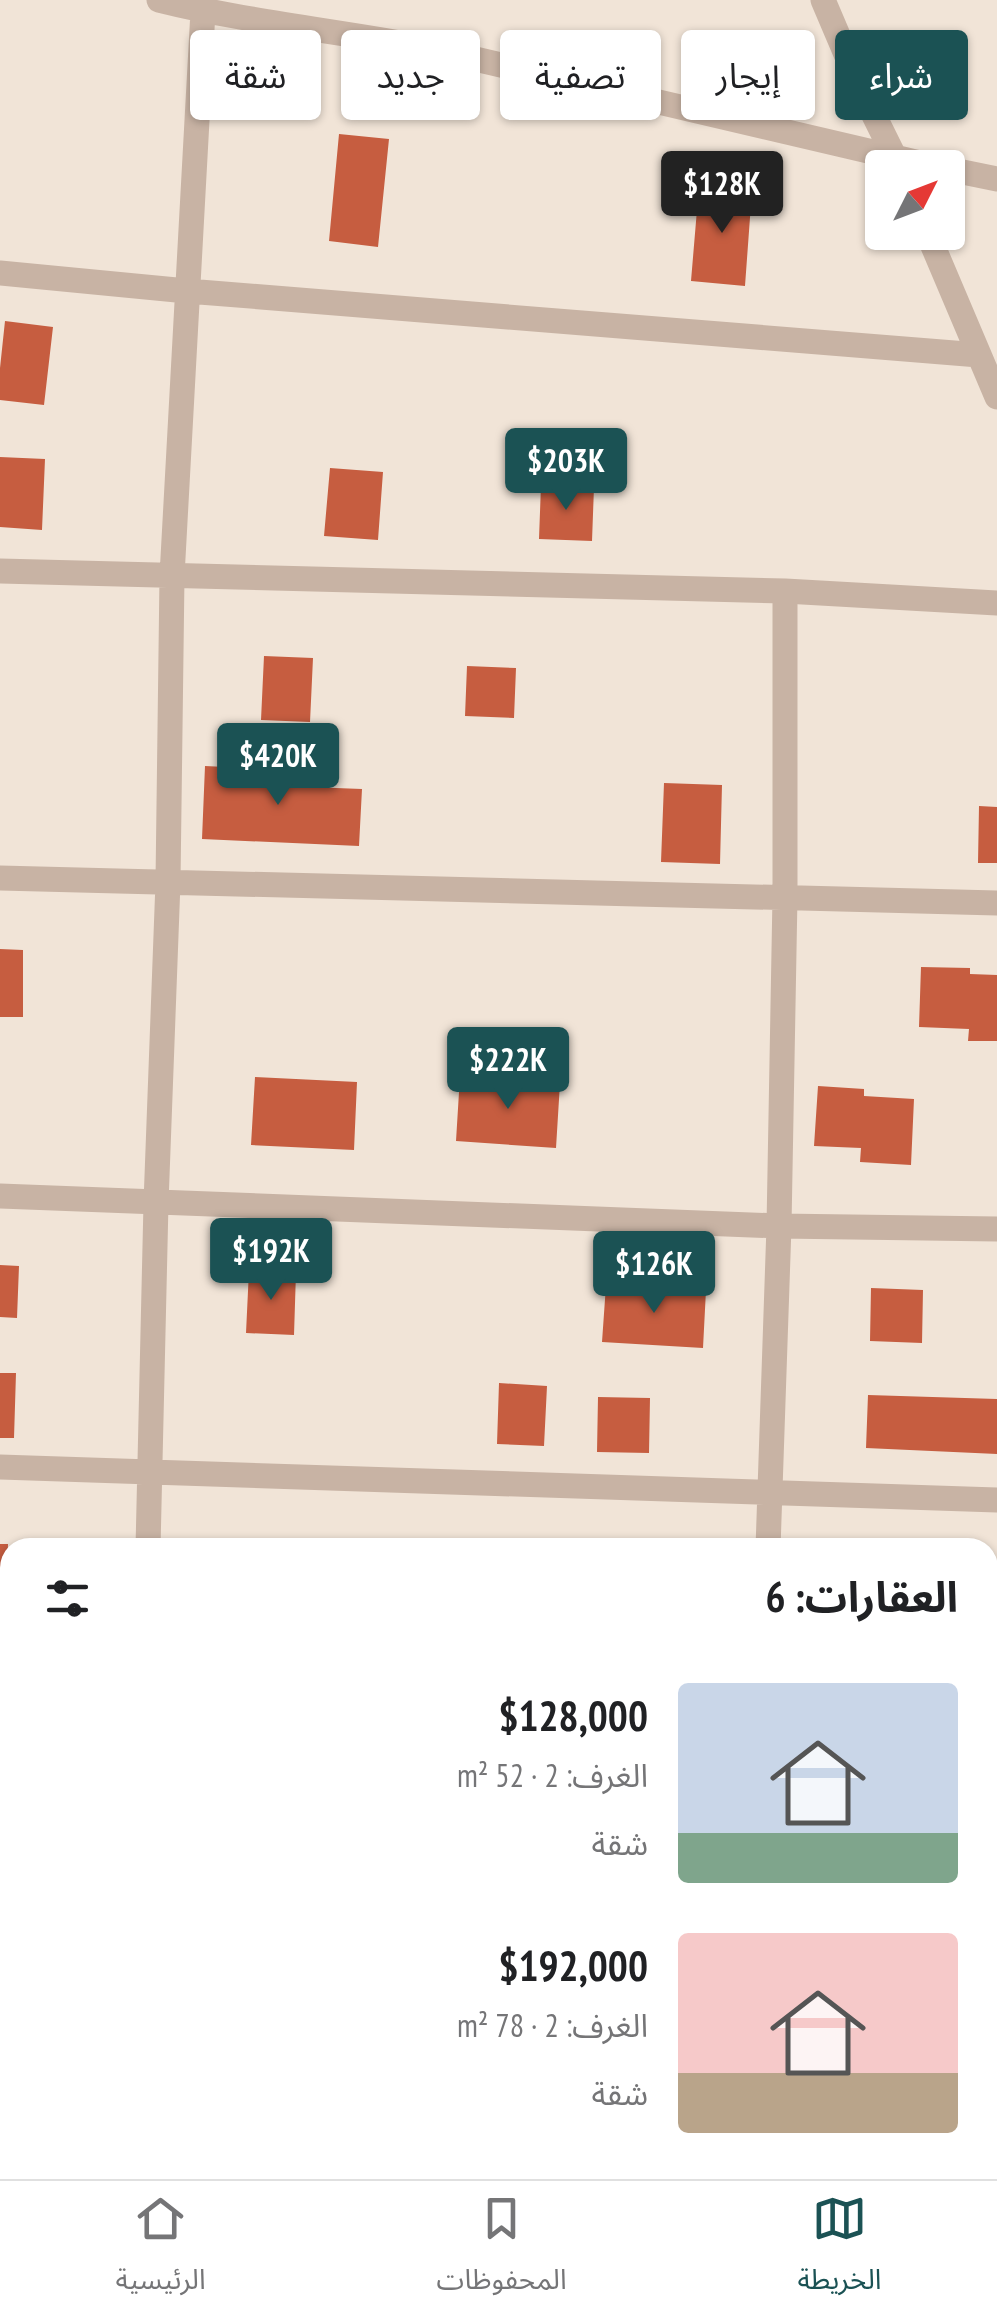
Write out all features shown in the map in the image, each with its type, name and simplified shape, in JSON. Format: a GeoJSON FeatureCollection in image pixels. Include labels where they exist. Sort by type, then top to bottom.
{"type":"FeatureCollection","features":[{"type":"Feature","properties":{"kind":"street"},"geometry":{"type":"LineString","coordinates":[[159,0],[203,11],[428,48],[824,139],[865,152]]}},
{"type":"Feature","properties":{"kind":"street"},"geometry":{"type":"LineString","coordinates":[[823,0],[891,150]]}},
{"type":"Feature","properties":{"kind":"street"},"geometry":{"type":"LineString","coordinates":[[148,1538],[168,882],[172,576],[203,11]]}},
{"type":"Feature","properties":{"kind":"street"},"geometry":{"type":"LineString","coordinates":[[965,172],[997,179]]}},
{"type":"Feature","properties":{"kind":"street"},"geometry":{"type":"LineString","coordinates":[[935,250],[997,397]]}},
{"type":"Feature","properties":{"kind":"street"},"geometry":{"type":"LineString","coordinates":[[0,272],[187,291],[979,355]]}},
{"type":"Feature","properties":{"kind":"street"},"geometry":{"type":"LineString","coordinates":[[0,570],[786,590],[997,603]]}},
{"type":"Feature","properties":{"kind":"street"},"geometry":{"type":"LineString","coordinates":[[768,1538],[779,1226],[786,590]]}},
{"type":"Feature","properties":{"kind":"street"},"geometry":{"type":"LineString","coordinates":[[0,878],[997,903]]}},
{"type":"Feature","properties":{"kind":"street"},"geometry":{"type":"LineString","coordinates":[[0,1196],[779,1226],[997,1229]]}},
{"type":"Feature","properties":{"kind":"street"},"geometry":{"type":"LineString","coordinates":[[0,1467],[997,1500]]}},
{"type":"Feature","properties":{"kind":"building"},"geometry":{"type":"Polygon","coordinates":[[[339,134],[389,139],[378,247],[329,241],[339,134]]]}},
{"type":"Feature","properties":{"kind":"building"},"geometry":{"type":"Polygon","coordinates":[[[699,186],[752,190],[745,286],[691,281],[699,186]]]}},
{"type":"Feature","properties":{"kind":"building"},"geometry":{"type":"Polygon","coordinates":[[[5,321],[53,327],[44,405],[0,400],[5,321]]]}},
{"type":"Feature","properties":{"kind":"building"},"geometry":{"type":"Polygon","coordinates":[[[0,457],[45,459],[42,530],[0,527],[0,457]]]}},
{"type":"Feature","properties":{"kind":"building"},"geometry":{"type":"Polygon","coordinates":[[[330,468],[383,472],[378,540],[324,536],[330,468]]]}},
{"type":"Feature","properties":{"kind":"building"},"geometry":{"type":"Polygon","coordinates":[[[541,485],[594,487],[592,541],[539,539],[541,485]]]}},
{"type":"Feature","properties":{"kind":"building"},"geometry":{"type":"Polygon","coordinates":[[[264,656],[313,658],[310,722],[261,720],[264,656]]]}},
{"type":"Feature","properties":{"kind":"building"},"geometry":{"type":"Polygon","coordinates":[[[467,666],[516,668],[514,718],[465,716],[467,666]]]}},
{"type":"Feature","properties":{"kind":"building"},"geometry":{"type":"Polygon","coordinates":[[[205,766],[310,771],[309,787],[362,789],[359,846],[202,839],[205,766]]]}},
{"type":"Feature","properties":{"kind":"building"},"geometry":{"type":"Polygon","coordinates":[[[664,783],[722,785],[720,864],[661,862],[664,783]]]}},
{"type":"Feature","properties":{"kind":"building"},"geometry":{"type":"Polygon","coordinates":[[[979,806],[997,807],[997,863],[978,863],[979,806]]]}},
{"type":"Feature","properties":{"kind":"building"},"geometry":{"type":"Polygon","coordinates":[[[0,949],[23,950],[23,1017],[0,1017],[0,949]]]}},
{"type":"Feature","properties":{"kind":"building"},"geometry":{"type":"Polygon","coordinates":[[[921,967],[970,968],[970,974],[997,975],[997,1041],[968,1041],[969,1029],[919,1027],[921,967]]]}},
{"type":"Feature","properties":{"kind":"building"},"geometry":{"type":"Polygon","coordinates":[[[460,1076],[560,1083],[556,1148],[456,1141],[460,1076]]]}},
{"type":"Feature","properties":{"kind":"building"},"geometry":{"type":"Polygon","coordinates":[[[255,1077],[357,1082],[354,1150],[251,1145],[255,1077]]]}},
{"type":"Feature","properties":{"kind":"building"},"geometry":{"type":"Polygon","coordinates":[[[818,1086],[864,1089],[864,1096],[914,1099],[911,1165],[860,1162],[861,1148],[814,1146],[818,1086]]]}},
{"type":"Feature","properties":{"kind":"building"},"geometry":{"type":"Polygon","coordinates":[[[0,1265],[19,1266],[17,1318],[0,1317],[0,1265]]]}},
{"type":"Feature","properties":{"kind":"building"},"geometry":{"type":"Polygon","coordinates":[[[249,1270],[296,1272],[294,1335],[246,1333],[249,1270]]]}},
{"type":"Feature","properties":{"kind":"building"},"geometry":{"type":"Polygon","coordinates":[[[606,1285],[706,1290],[703,1348],[602,1342],[606,1285]]]}},
{"type":"Feature","properties":{"kind":"building"},"geometry":{"type":"Polygon","coordinates":[[[871,1288],[923,1290],[922,1343],[870,1341],[871,1288]]]}},
{"type":"Feature","properties":{"kind":"building"},"geometry":{"type":"Polygon","coordinates":[[[0,1373],[16,1373],[14,1438],[0,1438],[0,1373]]]}},
{"type":"Feature","properties":{"kind":"building"},"geometry":{"type":"Polygon","coordinates":[[[499,1383],[547,1386],[544,1446],[497,1444],[499,1383]]]}},
{"type":"Feature","properties":{"kind":"building"},"geometry":{"type":"Polygon","coordinates":[[[868,1395],[997,1399],[997,1454],[866,1448],[868,1395]]]}},
{"type":"Feature","properties":{"kind":"building"},"geometry":{"type":"Polygon","coordinates":[[[598,1397],[650,1398],[649,1453],[597,1452],[598,1397]]]}}]}
